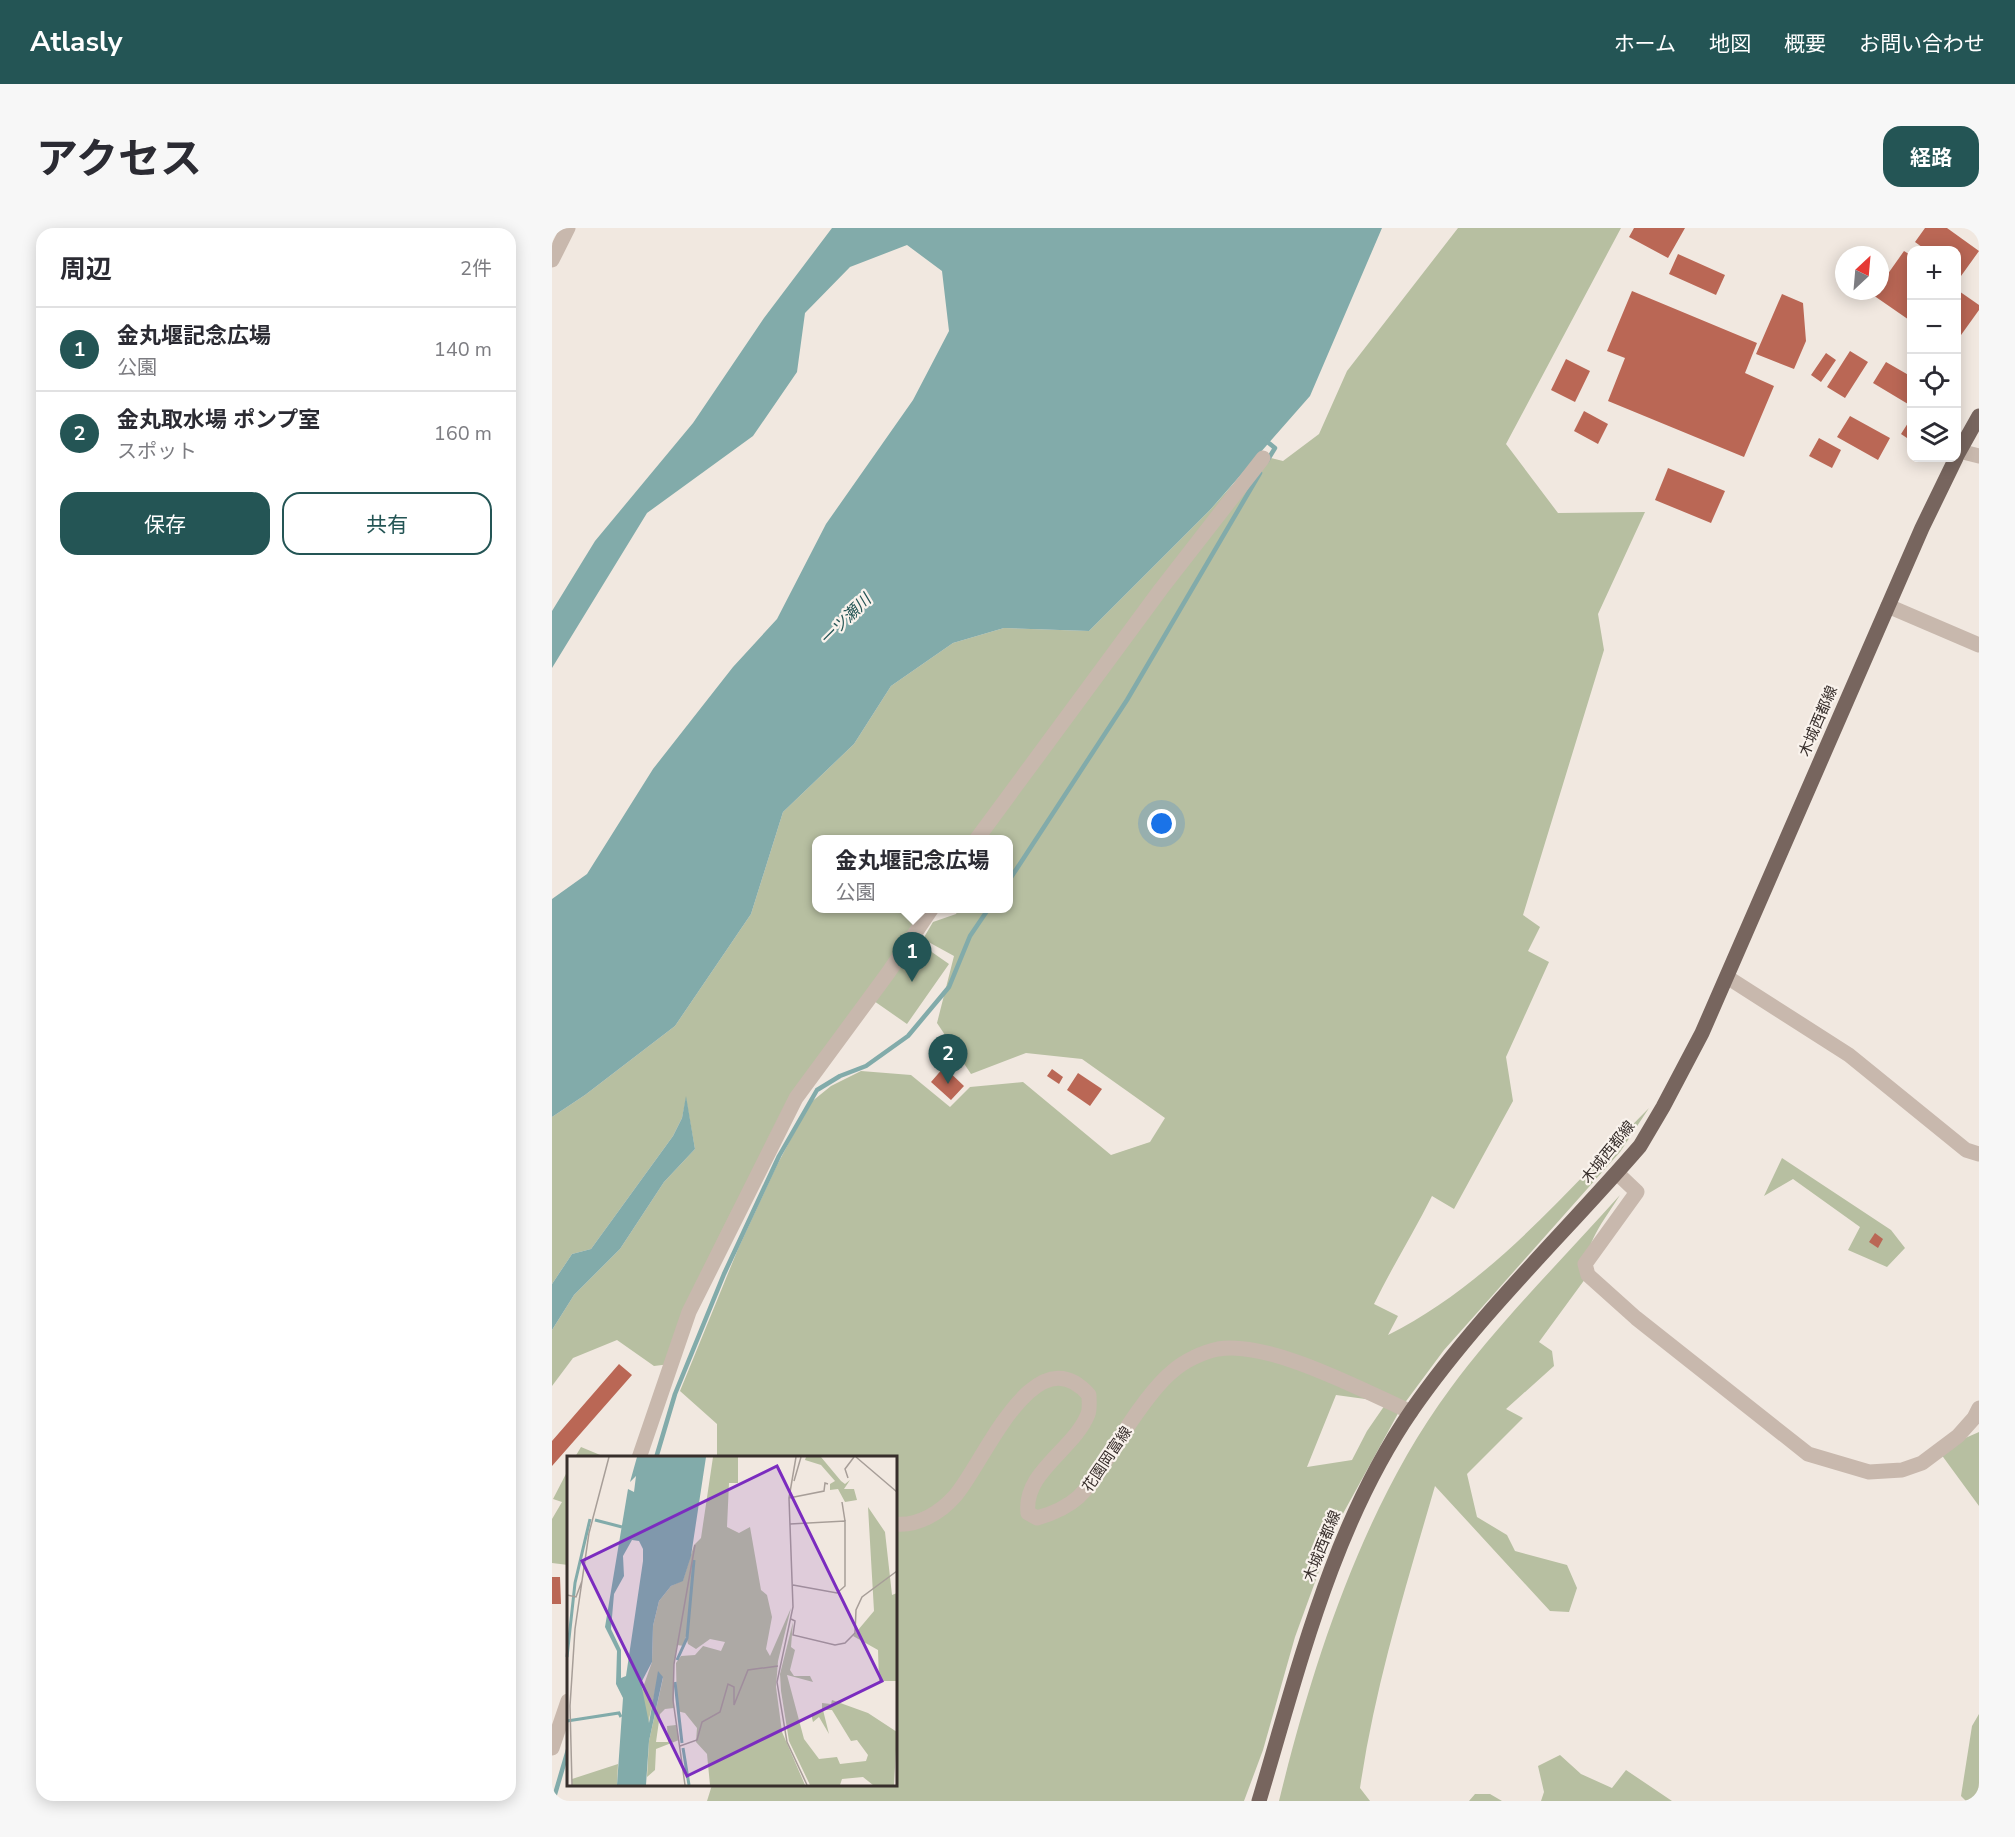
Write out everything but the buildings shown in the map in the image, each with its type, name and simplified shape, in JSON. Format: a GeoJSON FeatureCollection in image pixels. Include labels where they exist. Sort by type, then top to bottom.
{"type":"FeatureCollection","features":[{"type":"Feature","properties":{"kind":"main road","name":"木城西都線"},"geometry":{"type":"LineString","coordinates":[[1961,448],[1979,416]]}},
{"type":"Feature","properties":{"kind":"main road","name":"木城西都線"},"geometry":{"type":"LineString","coordinates":[[1259,1801],[1320,1597],[1358,1504],[1411,1412],[1456,1351],[1617,1173],[1640,1146],[1664,1107],[1702,1033],[1888,606],[1954,462]]}},
{"type":"Feature","properties":{"kind":"street"},"geometry":{"type":"LineString","coordinates":[[552,260],[568,228]]}},
{"type":"Feature","properties":{"kind":"street"},"geometry":{"type":"LineString","coordinates":[[1961,455],[1979,456]]}},
{"type":"Feature","properties":{"kind":"street"},"geometry":{"type":"LineString","coordinates":[[980,835],[1161,589],[1263,458]]}},
{"type":"Feature","properties":{"kind":"street"},"geometry":{"type":"LineString","coordinates":[[1888,606],[1979,645]]}},
{"type":"Feature","properties":{"kind":"street"},"geometry":{"type":"LineString","coordinates":[[640,1456],[688,1312],[796,1098],[929,913]]}},
{"type":"Feature","properties":{"kind":"street"},"geometry":{"type":"LineString","coordinates":[[1727,977],[1849,1055],[1966,1150],[1979,1154]]}},
{"type":"Feature","properties":{"kind":"street"},"geometry":{"type":"LineString","coordinates":[[1617,1173],[1637,1192],[1585,1264],[1588,1275],[1636,1318],[1808,1454],[1869,1472],[1902,1470],[1922,1463],[1958,1436],[1974,1418],[1979,1408]]}},
{"type":"Feature","properties":{"kind":"street","name":"花園岡富線"},"geometry":{"type":"LineString","coordinates":[[897,1524],[910,1525],[921,1520],[956,1496],[1000,1426],[1030,1391],[1046,1381],[1061,1377],[1077,1382],[1089,1395],[1088,1413],[1065,1449],[1036,1479],[1027,1500],[1028,1513],[1037,1518],[1057,1512],[1084,1495],[1125,1430],[1172,1372],[1188,1361],[1217,1349],[1234,1348],[1268,1353],[1354,1385],[1411,1412]]}},
{"type":"Feature","properties":{"kind":"street"},"geometry":{"type":"LineString","coordinates":[[552,1748],[567,1704]]}},
{"type":"Feature","properties":{"kind":"green space"},"geometry":{"type":"Polygon","coordinates":[[[1458,228],[1621,228],[1506,444],[1558,513],[1645,512],[1598,614],[1604,650],[1523,915],[1540,927],[1528,951],[1549,962],[1506,1057],[1513,1101],[1454,1209],[1432,1196],[1388,1277],[1374,1304],[1398,1316],[1388,1335],[1426,1314],[1495,1262],[1558,1202],[1649,1108],[1620,1152],[1444,1350],[1401,1408],[1334,1530],[1295,1637],[1263,1750],[1244,1801],[707,1801],[712,1786],[897,1786],[897,1456],[717,1456],[717,1424],[680,1391],[738,1249],[777,1165],[810,1103],[831,1086],[861,1071],[911,1075],[950,1107],[970,1087],[1023,1082],[1111,1155],[1150,1142],[1165,1118],[1082,1059],[1026,1053],[971,1074],[937,1023],[954,956],[923,939],[933,922],[957,913],[1013,913],[1013,835],[812,835],[812,913],[929,913],[796,1098],[670,1364],[654,1366],[617,1340],[573,1358],[552,1386],[552,1330],[574,1295],[620,1249],[664,1182],[695,1149],[686,1099],[682,1118],[673,1136],[591,1249],[572,1254],[552,1284],[552,1117],[585,1095],[675,1026],[751,914],[783,812],[854,744],[891,686],[953,643],[1004,628],[1089,631],[1210,510],[1259,455],[1283,461],[1319,434],[1347,371],[1458,228]],[[1336,1395],[1307,1467],[1352,1460],[1367,1431],[1387,1402],[1336,1395]]]}},
{"type":"Feature","properties":{"kind":"green space"},"geometry":{"type":"Polygon","coordinates":[[[916,941],[949,964],[907,1024],[874,1001],[916,941]]]}},
{"type":"Feature","properties":{"kind":"green space"},"geometry":{"type":"Polygon","coordinates":[[[1782,1158],[1891,1230],[1905,1248],[1887,1267],[1848,1250],[1860,1227],[1793,1179],[1764,1196],[1782,1158]]]}},
{"type":"Feature","properties":{"kind":"green space"},"geometry":{"type":"Polygon","coordinates":[[[1620,1195],[1591,1244],[1588,1254],[1588,1275],[1539,1342],[1552,1351],[1554,1366],[1506,1409],[1523,1418],[1467,1474],[1477,1517],[1507,1535],[1515,1551],[1567,1565],[1577,1588],[1569,1612],[1550,1611],[1435,1486],[1392,1636],[1374,1711],[1360,1788],[1370,1801],[1279,1801],[1308,1694],[1345,1586],[1367,1534],[1419,1434],[1450,1389],[1511,1314],[1620,1195]]]}},
{"type":"Feature","properties":{"kind":"green space"},"geometry":{"type":"Polygon","coordinates":[[[1979,1432],[1979,1506],[1938,1450],[1979,1432]]]}},
{"type":"Feature","properties":{"kind":"green space"},"geometry":{"type":"Polygon","coordinates":[[[581,1447],[603,1456],[576,1456],[581,1447]]]}},
{"type":"Feature","properties":{"kind":"green space"},"geometry":{"type":"Polygon","coordinates":[[[567,1472],[567,1565],[552,1563],[552,1519],[562,1502],[553,1499],[567,1472]]]}},
{"type":"Feature","properties":{"kind":"green space"},"geometry":{"type":"Polygon","coordinates":[[[1979,1714],[1979,1801],[1966,1801],[1961,1796],[1972,1726],[1979,1714]]]}},
{"type":"Feature","properties":{"kind":"green space"},"geometry":{"type":"Polygon","coordinates":[[[1560,1755],[1581,1774],[1612,1788],[1626,1770],[1672,1801],[1541,1801],[1544,1792],[1538,1766],[1560,1755]]]}},
{"type":"Feature","properties":{"kind":"green space"},"geometry":{"type":"Polygon","coordinates":[[[1475,1794],[1490,1794],[1502,1801],[1469,1801],[1475,1794]]]}},
{"type":"Feature","properties":{"kind":"water","name":"一ツ瀬川"},"geometry":{"type":"Polygon","coordinates":[[[832,228],[1382,228],[1310,396],[1210,510],[1089,631],[1004,628],[953,643],[891,686],[854,744],[783,812],[751,914],[675,1026],[585,1095],[552,1117],[552,899],[587,874],[653,769],[733,667],[777,619],[826,524],[913,400],[949,331],[942,271],[907,245],[850,267],[805,313],[797,372],[753,436],[647,513],[552,668],[552,611],[595,541],[693,423],[764,318],[832,228]]]}},
{"type":"Feature","properties":{"kind":"water"},"geometry":{"type":"Polygon","coordinates":[[[686,1096],[695,1149],[664,1182],[620,1249],[574,1295],[552,1330],[552,1284],[572,1254],[591,1249],[673,1136],[682,1118],[686,1096]]]}},
{"type":"Feature","properties":{"kind":"waterway"},"geometry":{"type":"LineString","coordinates":[[1265,440],[1275,448],[1267,461]]}},
{"type":"Feature","properties":{"kind":"waterway"},"geometry":{"type":"LineString","coordinates":[[1013,874],[1127,700],[1260,473]]}},
{"type":"Feature","properties":{"kind":"waterway"},"geometry":{"type":"LineString","coordinates":[[657,1456],[675,1394],[724,1274],[779,1156],[817,1090],[840,1076],[866,1066],[908,1036],[949,987],[970,936],[986,913]]}},
{"type":"Feature","properties":{"kind":"waterway"},"geometry":{"type":"LineString","coordinates":[[553,1801],[567,1753]]}},
{"type":"Feature","properties":{"kind":"place","name":"金丸堰記念広場"},"geometry":{"type":"Point","coordinates":[912,982]}},
{"type":"Feature","properties":{"kind":"place","name":"金丸取水場 ポンプ室"},"geometry":{"type":"Point","coordinates":[948,1084]}}]}
